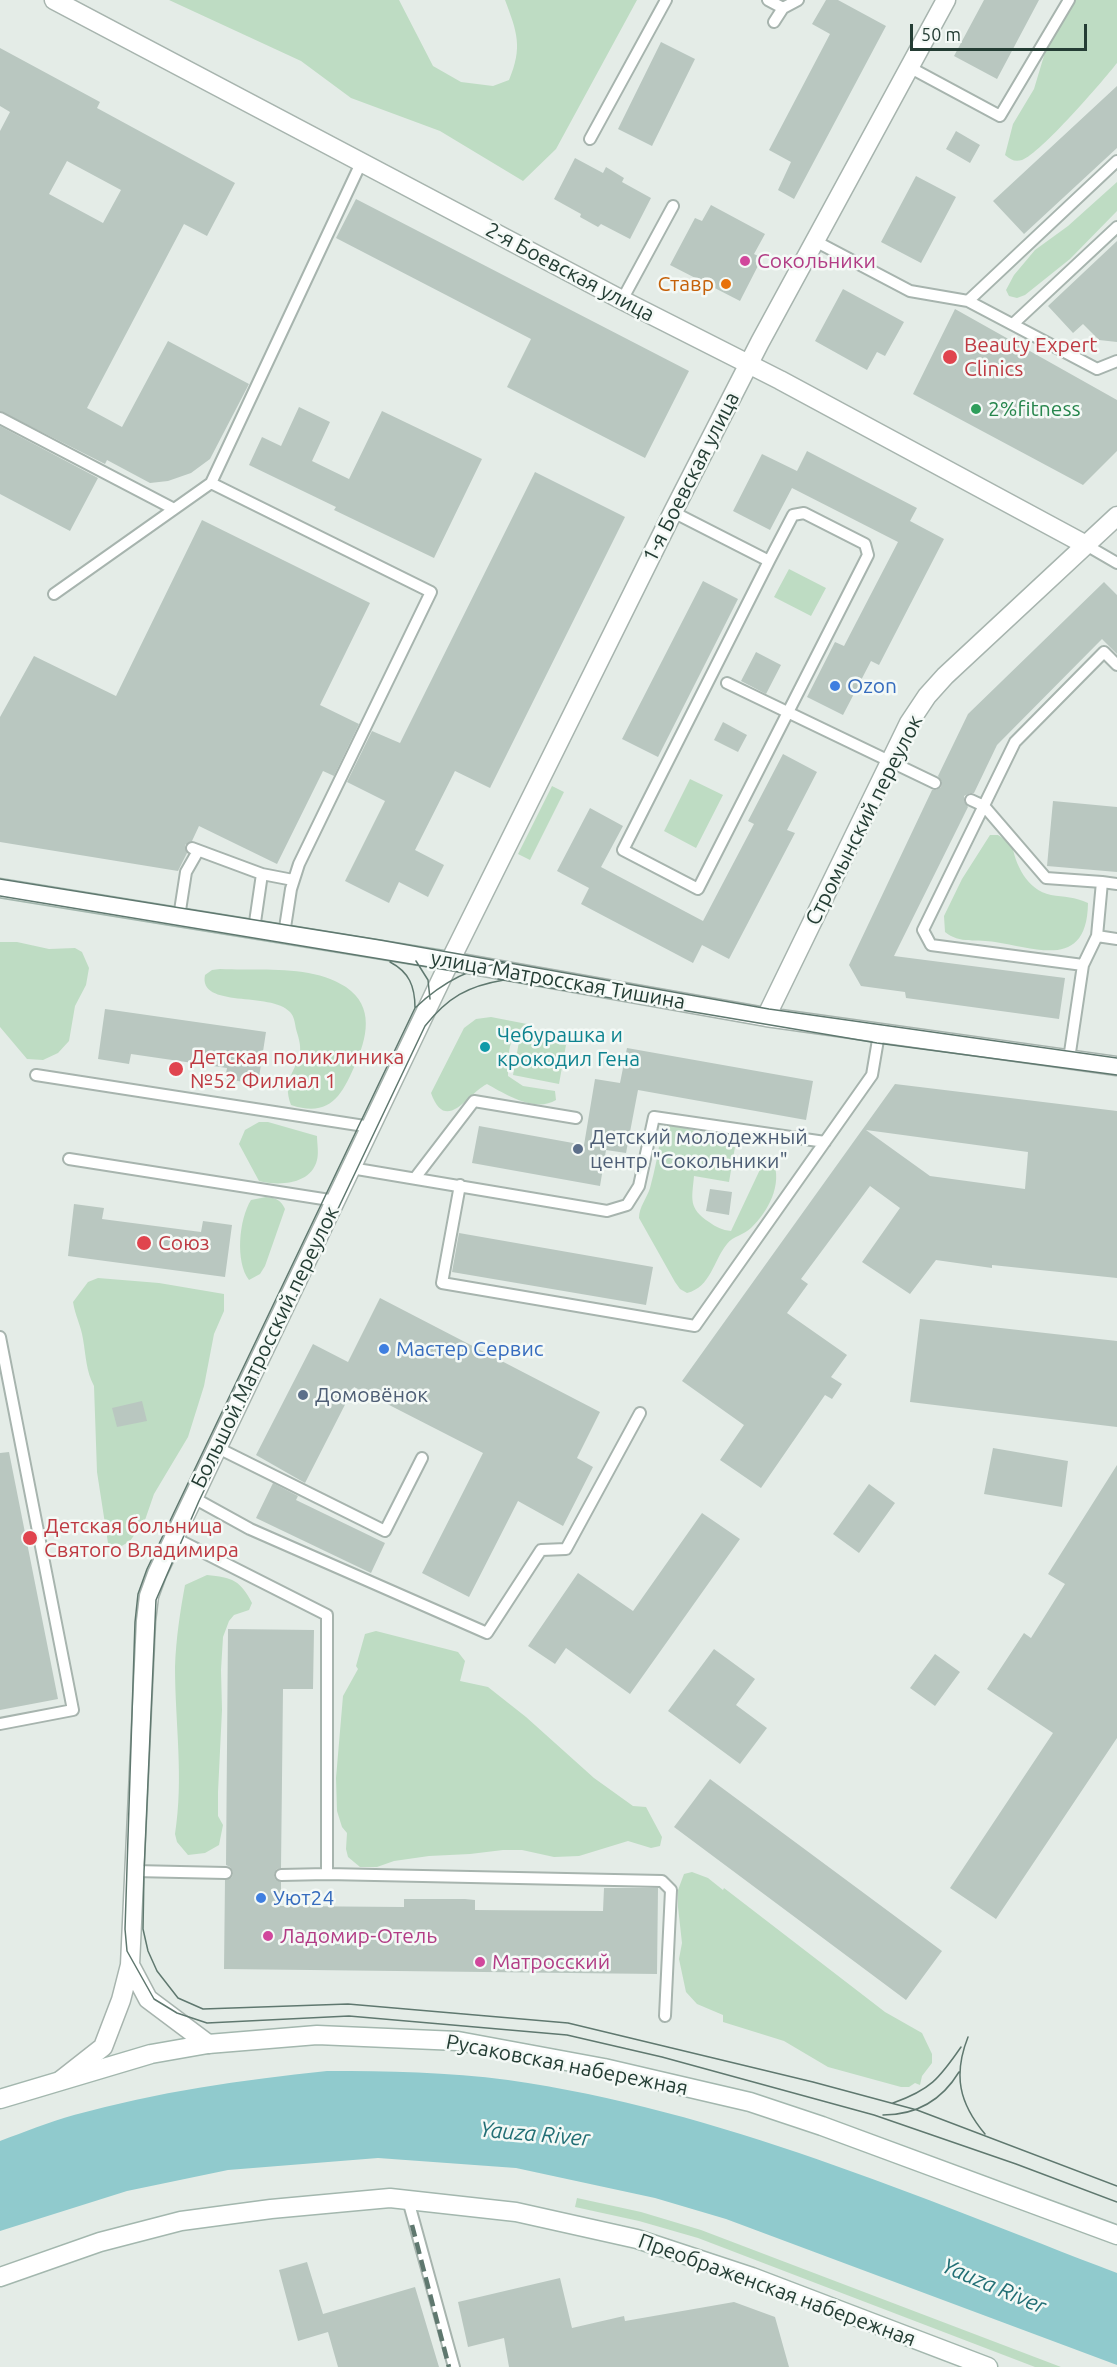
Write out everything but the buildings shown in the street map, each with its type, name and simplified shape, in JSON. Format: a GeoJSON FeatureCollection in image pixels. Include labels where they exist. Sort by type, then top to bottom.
{"type":"FeatureCollection","features":[{"type":"Feature","properties":{"kind":"street","name":"2-я Боевская улица"},"geometry":{"type":"LineString","coordinates":[[54,0],[622,300],[748,364],[1086,545]]}},
{"type":"Feature","properties":{"kind":"street","name":"1-я Боевская улица"},"geometry":{"type":"LineString","coordinates":[[450,961],[748,364],[945,0]]}},
{"type":"Feature","properties":{"kind":"street","name":"Стромынский переулок"},"geometry":{"type":"LineString","coordinates":[[766,1017],[909,723],[927,696],[945,676],[1117,516]]}},
{"type":"Feature","properties":{"kind":"street","name":"улица Матросская Тишина"},"geometry":{"type":"LineString","coordinates":[[0,888],[450,961],[766,1017],[1117,1066]]}},
{"type":"Feature","properties":{"kind":"street","name":"Большой Матросский переулок"},"geometry":{"type":"LineString","coordinates":[[61,2080],[103,2047],[121,2000],[130,1965],[149,1596],[173,1537],[450,961]]}},
{"type":"Feature","properties":{"kind":"street"},"geometry":{"type":"LineString","coordinates":[[130,1965],[148,1999],[208,2044]]}},
{"type":"Feature","properties":{"kind":"street","name":"Русаковская набережная"},"geometry":{"type":"LineString","coordinates":[[0,2099],[151,2054],[208,2044],[317,2035],[458,2041],[604,2068],[750,2102],[822,2126],[1117,2235]]}},
{"type":"Feature","properties":{"kind":"street","name":"Преображенская набережная"},"geometry":{"type":"LineString","coordinates":[[0,2277],[100,2242],[181,2222],[271,2209],[390,2198],[516,2212],[637,2239],[752,2277],[988,2367]]}},
{"type":"Feature","properties":{"kind":"lane"},"geometry":{"type":"LineString","coordinates":[[590,139],[666,0]]}},
{"type":"Feature","properties":{"kind":"lane"},"geometry":{"type":"LineString","coordinates":[[768,0],[783,8]]}},
{"type":"Feature","properties":{"kind":"lane"},"geometry":{"type":"LineString","coordinates":[[774,22],[783,8],[798,0]]}},
{"type":"Feature","properties":{"kind":"lane"},"geometry":{"type":"LineString","coordinates":[[909,67],[1000,116],[1069,0]]}},
{"type":"Feature","properties":{"kind":"lane"},"geometry":{"type":"LineString","coordinates":[[968,301],[1117,161]]}},
{"type":"Feature","properties":{"kind":"lane"},"geometry":{"type":"LineString","coordinates":[[54,594],[211,483],[361,163]]}},
{"type":"Feature","properties":{"kind":"lane"},"geometry":{"type":"LineString","coordinates":[[622,300],[673,206]]}},
{"type":"Feature","properties":{"kind":"lane"},"geometry":{"type":"LineString","coordinates":[[1013,324],[1117,227]]}},
{"type":"Feature","properties":{"kind":"lane"},"geometry":{"type":"LineString","coordinates":[[815,242],[910,291],[968,301],[1097,369],[1117,361]]}},
{"type":"Feature","properties":{"kind":"lane"},"geometry":{"type":"LineString","coordinates":[[0,418],[174,509]]}},
{"type":"Feature","properties":{"kind":"lane"},"geometry":{"type":"LineString","coordinates":[[211,483],[432,592],[299,864],[284,934]]}},
{"type":"Feature","properties":{"kind":"lane"},"geometry":{"type":"LineString","coordinates":[[673,512],[769,561]]}},
{"type":"Feature","properties":{"kind":"lane"},"geometry":{"type":"LineString","coordinates":[[804,513],[865,544],[868,555],[698,889],[623,850],[769,561],[793,515],[804,513]]}},
{"type":"Feature","properties":{"kind":"lane"},"geometry":{"type":"LineString","coordinates":[[1086,545],[1117,563]]}},
{"type":"Feature","properties":{"kind":"lane"},"geometry":{"type":"LineString","coordinates":[[1083,965],[931,945],[923,930],[1015,742],[1104,652],[1117,665]]}},
{"type":"Feature","properties":{"kind":"lane"},"geometry":{"type":"LineString","coordinates":[[728,683],[935,783]]}},
{"type":"Feature","properties":{"kind":"lane"},"geometry":{"type":"LineString","coordinates":[[971,800],[984,806],[1046,878],[1117,884]]}},
{"type":"Feature","properties":{"kind":"lane"},"geometry":{"type":"LineString","coordinates":[[179,917],[186,872],[195,849],[262,874],[294,880]]}},
{"type":"Feature","properties":{"kind":"lane"},"geometry":{"type":"LineString","coordinates":[[254,929],[262,874]]}},
{"type":"Feature","properties":{"kind":"lane"},"geometry":{"type":"LineString","coordinates":[[1069,1059],[1083,965],[1097,936],[1102,882]]}},
{"type":"Feature","properties":{"kind":"lane"},"geometry":{"type":"LineString","coordinates":[[1097,936],[1117,939]]}},
{"type":"Feature","properties":{"kind":"lane"},"geometry":{"type":"LineString","coordinates":[[460,1185],[442,1283],[695,1326],[872,1075],[879,1034]]}},
{"type":"Feature","properties":{"kind":"lane"},"geometry":{"type":"LineString","coordinates":[[36,1075],[371,1126]]}},
{"type":"Feature","properties":{"kind":"lane"},"geometry":{"type":"LineString","coordinates":[[415,1178],[474,1101],[576,1118]]}},
{"type":"Feature","properties":{"kind":"lane"},"geometry":{"type":"LineString","coordinates":[[351,1168],[607,1211],[627,1204],[639,1186],[654,1117],[825,1142]]}},
{"type":"Feature","properties":{"kind":"lane"},"geometry":{"type":"LineString","coordinates":[[69,1159],[336,1201]]}},
{"type":"Feature","properties":{"kind":"lane"},"geometry":{"type":"LineString","coordinates":[[0,1337],[73,1710],[0,1724]]}},
{"type":"Feature","properties":{"kind":"lane"},"geometry":{"type":"LineString","coordinates":[[192,1497],[250,1529],[487,1633],[542,1550],[566,1549],[640,1413]]}},
{"type":"Feature","properties":{"kind":"lane"},"geometry":{"type":"LineString","coordinates":[[216,1447],[385,1531],[422,1458]]}},
{"type":"Feature","properties":{"kind":"lane"},"geometry":{"type":"LineString","coordinates":[[173,1537],[327,1615],[327,1875]]}},
{"type":"Feature","properties":{"kind":"lane"},"geometry":{"type":"LineString","coordinates":[[134,1871],[226,1873]]}},
{"type":"Feature","properties":{"kind":"lane"},"geometry":{"type":"LineString","coordinates":[[281,1875],[662,1881],[671,1890],[665,2016]]}},
{"type":"Feature","properties":{"kind":"lane"},"geometry":{"type":"LineString","coordinates":[[408,2200],[454,2367]]}},
{"type":"Feature","properties":{"kind":"green space"},"geometry":{"type":"Polygon","coordinates":[[[169,0],[399,0],[433,66],[461,82],[493,86],[509,80],[516,58],[517,40],[505,0],[637,0],[556,149],[523,181],[440,131],[351,98],[301,61],[169,0]]]}},
{"type":"Feature","properties":{"kind":"green space"},"geometry":{"type":"Polygon","coordinates":[[[1070,0],[1117,0],[1117,63],[1071,116],[1042,145],[1022,160],[1013,160],[1005,155],[1013,124],[1034,89],[1046,49],[1070,0]]]}},
{"type":"Feature","properties":{"kind":"green space"},"geometry":{"type":"Polygon","coordinates":[[[1117,182],[1117,211],[1070,259],[1025,295],[1017,298],[1009,296],[1006,290],[1014,275],[1035,250],[1068,226],[1117,182]]]}},
{"type":"Feature","properties":{"kind":"green space"},"geometry":{"type":"Polygon","coordinates":[[[789,569],[826,588],[811,616],[774,597],[789,569]]]}},
{"type":"Feature","properties":{"kind":"green space"},"geometry":{"type":"Polygon","coordinates":[[[690,779],[723,795],[696,848],[664,831],[690,779]]]}},
{"type":"Feature","properties":{"kind":"green space"},"geometry":{"type":"Polygon","coordinates":[[[552,786],[564,792],[530,860],[518,854],[552,786]]]}},
{"type":"Feature","properties":{"kind":"green space"},"geometry":{"type":"Polygon","coordinates":[[[990,835],[998,835],[1012,844],[1019,868],[1035,888],[1051,895],[1074,898],[1088,903],[1086,924],[1079,938],[1070,946],[1058,950],[1043,950],[995,942],[962,940],[945,932],[944,916],[962,879],[990,835]]]}},
{"type":"Feature","properties":{"kind":"green space"},"geometry":{"type":"Polygon","coordinates":[[[0,942],[17,942],[49,949],[75,948],[82,952],[89,968],[86,985],[75,1006],[69,1041],[58,1053],[43,1060],[27,1059],[0,1027],[0,942]]]}},
{"type":"Feature","properties":{"kind":"green space"},"geometry":{"type":"Polygon","coordinates":[[[212,970],[284,970],[317,975],[346,987],[355,995],[365,1013],[363,1044],[345,1086],[333,1101],[316,1108],[291,1105],[288,1089],[300,1049],[290,1012],[268,1002],[224,996],[213,992],[206,985],[205,975],[212,970]]]}},
{"type":"Feature","properties":{"kind":"green space"},"geometry":{"type":"Polygon","coordinates":[[[491,1017],[527,1024],[512,1040],[508,1076],[523,1086],[555,1091],[556,1100],[539,1104],[520,1101],[487,1084],[458,1108],[443,1111],[431,1093],[464,1028],[476,1019],[491,1017]]]}},
{"type":"Feature","properties":{"kind":"green space"},"geometry":{"type":"Polygon","coordinates":[[[520,1036],[566,1045],[559,1084],[513,1075],[520,1036]]]}},
{"type":"Feature","properties":{"kind":"green space"},"geometry":{"type":"Polygon","coordinates":[[[259,1122],[268,1122],[317,1136],[317,1160],[308,1175],[293,1182],[259,1181],[239,1144],[245,1130],[259,1122]]]}},
{"type":"Feature","properties":{"kind":"green space"},"geometry":{"type":"Polygon","coordinates":[[[676,1125],[699,1132],[710,1143],[735,1147],[729,1182],[694,1176],[692,1197],[694,1207],[702,1217],[719,1228],[731,1231],[764,1161],[773,1161],[776,1170],[775,1188],[763,1214],[748,1230],[729,1241],[707,1279],[695,1290],[687,1293],[675,1282],[639,1218],[652,1181],[661,1132],[667,1126],[676,1125]]]}},
{"type":"Feature","properties":{"kind":"green space"},"geometry":{"type":"Polygon","coordinates":[[[266,1197],[278,1200],[285,1209],[265,1266],[260,1274],[249,1280],[240,1252],[241,1229],[251,1200],[266,1197]]]}},
{"type":"Feature","properties":{"kind":"green space"},"geometry":{"type":"Polygon","coordinates":[[[98,1278],[159,1283],[224,1294],[224,1311],[214,1334],[204,1386],[188,1437],[154,1494],[145,1520],[130,1541],[120,1547],[108,1543],[97,1472],[94,1386],[73,1302],[88,1282],[98,1278]]]}},
{"type":"Feature","properties":{"kind":"green space"},"geometry":{"type":"Polygon","coordinates":[[[207,1575],[223,1577],[240,1585],[252,1603],[249,1610],[234,1615],[223,1637],[218,1816],[223,1825],[219,1845],[205,1853],[188,1855],[177,1842],[175,1834],[179,1771],[175,1667],[185,1585],[207,1575]]]}},
{"type":"Feature","properties":{"kind":"green space"},"geometry":{"type":"Polygon","coordinates":[[[376,1631],[458,1652],[465,1661],[460,1681],[488,1687],[526,1717],[594,1778],[633,1806],[646,1807],[662,1837],[660,1846],[651,1848],[628,1841],[579,1856],[554,1857],[522,1850],[503,1850],[429,1856],[394,1861],[377,1867],[360,1867],[348,1857],[347,1833],[342,1827],[337,1811],[336,1778],[343,1696],[358,1669],[356,1666],[365,1634],[376,1631]]]}},
{"type":"Feature","properties":{"kind":"green space"},"geometry":{"type":"Polygon","coordinates":[[[692,1872],[708,1878],[723,1890],[724,1888],[885,2012],[922,2033],[932,2054],[932,2063],[922,2076],[920,2085],[915,2083],[909,2087],[901,2087],[828,2067],[784,2041],[723,2022],[723,2015],[697,2004],[686,1992],[679,1959],[682,1943],[678,1890],[684,1874],[692,1872]]]}},
{"type":"Feature","properties":{"kind":"green space"},"geometry":{"type":"Polygon","coordinates":[[[577,2198],[641,2212],[701,2230],[1061,2367],[1035,2367],[698,2238],[639,2221],[575,2207],[577,2198]]]}},
{"type":"Feature","properties":{"kind":"water","name":"Yauza River"},"geometry":{"type":"Polygon","coordinates":[[[327,2071],[463,2075],[508,2080],[587,2094],[665,2112],[741,2134],[893,2186],[1117,2273],[1117,2365],[726,2219],[655,2198],[516,2168],[378,2158],[228,2170],[127,2191],[0,2231],[0,2141],[65,2118],[168,2093],[263,2078],[327,2071]]]}},
{"type":"Feature","properties":{"kind":"tram line"},"geometry":{"type":"LineString","coordinates":[[0,879],[380,940],[769,1009],[1117,1058]]}},
{"type":"Feature","properties":{"kind":"tram line"},"geometry":{"type":"LineString","coordinates":[[0,896],[465,973]]}},
{"type":"Feature","properties":{"kind":"tram line"},"geometry":{"type":"LineString","coordinates":[[416,961],[428,980],[430,999]]}},
{"type":"Feature","properties":{"kind":"tram line"},"geometry":{"type":"LineString","coordinates":[[390,962],[402,970],[410,981],[415,1008]]}},
{"type":"Feature","properties":{"kind":"tram line"},"geometry":{"type":"LineString","coordinates":[[509,962],[470,971],[436,990],[415,1008],[147,1569],[138,1594],[135,1622],[125,1929],[127,1951],[154,1999],[177,2013],[207,2023],[349,2016],[567,2035],[662,2057],[874,2115],[1117,2202]]}},
{"type":"Feature","properties":{"kind":"tram line"},"geometry":{"type":"LineString","coordinates":[[498,979],[877,1043],[1117,1075]]}},
{"type":"Feature","properties":{"kind":"tram line"},"geometry":{"type":"LineString","coordinates":[[504,980],[460,994],[442,1007],[425,1026],[199,1501],[156,1600],[143,1929],[148,1951],[157,1971],[178,1998],[203,2009],[348,2004],[568,2023],[813,2082],[917,2110],[1117,2186]]}},
{"type":"Feature","properties":{"kind":"tram line"},"geometry":{"type":"LineString","coordinates":[[968,2037],[961,2064],[961,2088],[969,2111],[985,2134]]}},
{"type":"Feature","properties":{"kind":"tram line"},"geometry":{"type":"LineString","coordinates":[[893,2103],[916,2093],[933,2082],[961,2047]]}},
{"type":"Feature","properties":{"kind":"tram line"},"geometry":{"type":"LineString","coordinates":[[883,2115],[907,2112],[927,2104],[945,2091],[959,2072]]}},
{"type":"Feature","properties":{"kind":"railway"},"geometry":{"type":"LineString","coordinates":[[412,2225],[449,2367]]}},
{"type":"Feature","properties":{"kind":"place","name":"Сокольники"},"geometry":{"type":"Point","coordinates":[745,261]}},
{"type":"Feature","properties":{"kind":"place","name":"Ставр"},"geometry":{"type":"Point","coordinates":[726,284]}},
{"type":"Feature","properties":{"kind":"place","name":"Beauty Expert Clinics"},"geometry":{"type":"Point","coordinates":[950,357]}},
{"type":"Feature","properties":{"kind":"place","name":"2%fitness"},"geometry":{"type":"Point","coordinates":[976,409]}},
{"type":"Feature","properties":{"kind":"place","name":"Ozon"},"geometry":{"type":"Point","coordinates":[835,686]}},
{"type":"Feature","properties":{"kind":"place","name":"Чебурашка и крокодил Гена"},"geometry":{"type":"Point","coordinates":[485,1047]}},
{"type":"Feature","properties":{"kind":"place","name":"Детская поликлиника №52 Филиал 1"},"geometry":{"type":"Point","coordinates":[176,1069]}},
{"type":"Feature","properties":{"kind":"place","name":"Детский молодежный центр \"Сокольники\""},"geometry":{"type":"Point","coordinates":[578,1149]}},
{"type":"Feature","properties":{"kind":"place","name":"Союз"},"geometry":{"type":"Point","coordinates":[144,1243]}},
{"type":"Feature","properties":{"kind":"place","name":"Мастер Сервис"},"geometry":{"type":"Point","coordinates":[384,1349]}},
{"type":"Feature","properties":{"kind":"place","name":"Домовёнок"},"geometry":{"type":"Point","coordinates":[303,1395]}},
{"type":"Feature","properties":{"kind":"place","name":"Детская больница Святого Владимира"},"geometry":{"type":"Point","coordinates":[30,1538]}},
{"type":"Feature","properties":{"kind":"place","name":"Уют24"},"geometry":{"type":"Point","coordinates":[261,1898]}},
{"type":"Feature","properties":{"kind":"place","name":"Ладомир-Отель"},"geometry":{"type":"Point","coordinates":[268,1936]}},
{"type":"Feature","properties":{"kind":"place","name":"Матросский"},"geometry":{"type":"Point","coordinates":[480,1962]}}]}
